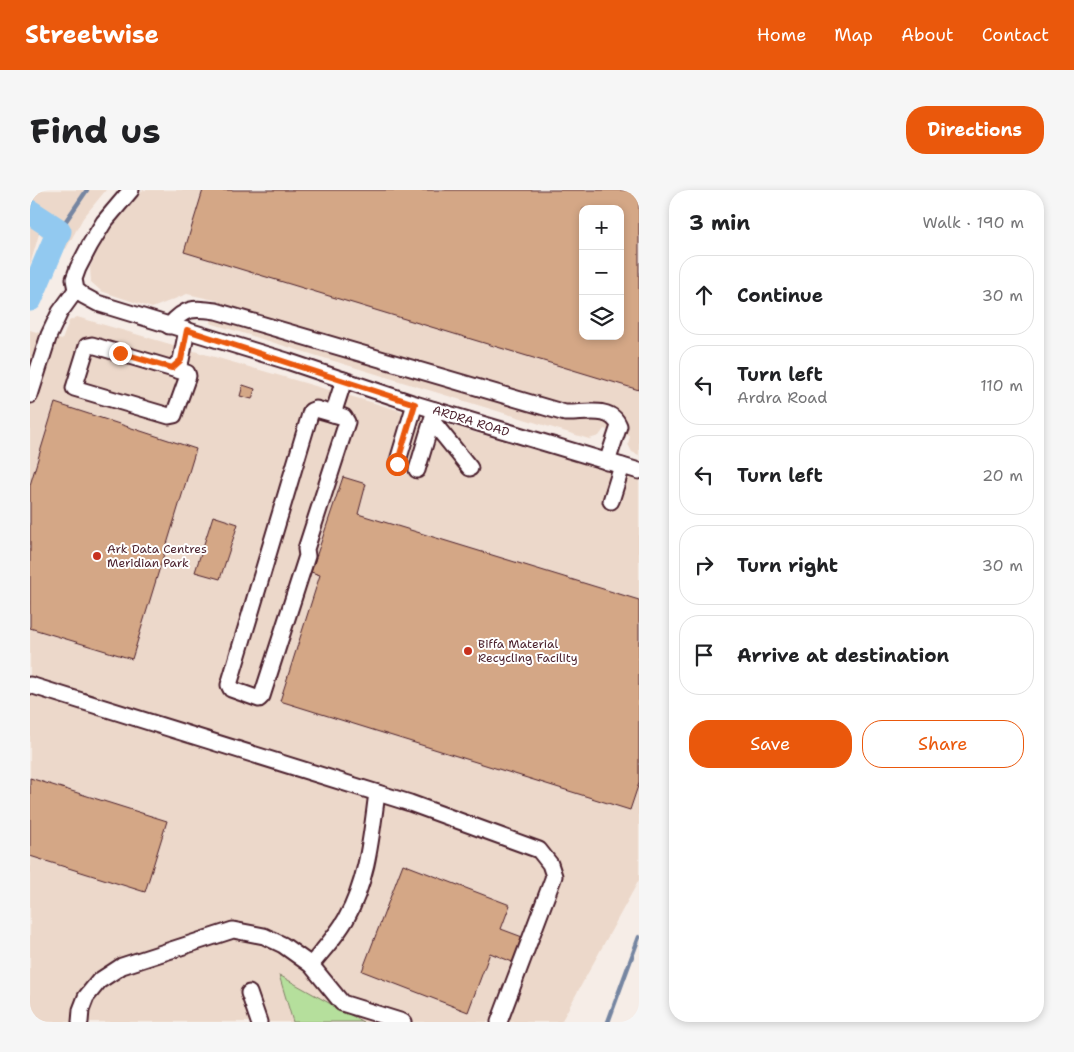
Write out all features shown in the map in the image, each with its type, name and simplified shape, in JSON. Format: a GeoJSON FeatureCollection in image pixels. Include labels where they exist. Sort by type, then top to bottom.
{"type":"FeatureCollection","features":[{"type":"Feature","properties":{"kind":"street"},"geometry":{"type":"LineString","coordinates":[[30,395],[49,335],[60,312],[76,290],[74,279],[78,268],[104,222],[131,190]]}},
{"type":"Feature","properties":{"kind":"street","name":"ARDRA ROAD"},"geometry":{"type":"LineString","coordinates":[[76,290],[97,304],[187,330],[344,380],[415,404],[433,415],[639,471]]}},
{"type":"Feature","properties":{"kind":"street"},"geometry":{"type":"LineString","coordinates":[[170,326],[178,316],[192,309],[216,310],[565,413],[579,414],[598,411],[609,415],[616,420],[619,426],[611,501]]}},
{"type":"Feature","properties":{"kind":"street"},"geometry":{"type":"LineString","coordinates":[[172,368],[181,360],[187,330]]}},
{"type":"Feature","properties":{"kind":"street"},"geometry":{"type":"LineString","coordinates":[[92,345],[172,368],[187,373],[188,376],[174,415],[169,416],[74,388],[87,346],[92,345]]}},
{"type":"Feature","properties":{"kind":"street"},"geometry":{"type":"LineString","coordinates":[[333,414],[344,380]]}},
{"type":"Feature","properties":{"kind":"street"},"geometry":{"type":"LineString","coordinates":[[397,464],[415,404]]}},
{"type":"Feature","properties":{"kind":"street"},"geometry":{"type":"LineString","coordinates":[[316,409],[333,414],[344,417],[347,422],[306,549],[307,556],[262,696],[259,699],[230,689],[229,685],[311,411],[316,409]]}},
{"type":"Feature","properties":{"kind":"street"},"geometry":{"type":"LineString","coordinates":[[433,415],[470,468]]}},
{"type":"Feature","properties":{"kind":"street"},"geometry":{"type":"LineString","coordinates":[[417,470],[433,415]]}},
{"type":"Feature","properties":{"kind":"street"},"geometry":{"type":"LineString","coordinates":[[30,685],[410,803],[539,850],[550,864],[554,876],[499,1022]]}},
{"type":"Feature","properties":{"kind":"street"},"geometry":{"type":"LineString","coordinates":[[311,965],[345,920],[357,896],[367,864],[377,793]]}},
{"type":"Feature","properties":{"kind":"street"},"geometry":{"type":"LineString","coordinates":[[80,1022],[81,1010],[86,997],[99,982],[122,966],[233,930],[264,936],[282,945],[311,965],[342,1003],[403,1022]]}},
{"type":"Feature","properties":{"kind":"street"},"geometry":{"type":"LineString","coordinates":[[249,993],[259,1022]]}},
{"type":"Feature","properties":{"kind":"shaded area"},"geometry":{"type":"Polygon","coordinates":[[[30,190],[106,190],[83,218],[66,249],[39,234],[30,265],[30,190]]]}},
{"type":"Feature","properties":{"kind":"shaded area"},"geometry":{"type":"Polygon","coordinates":[[[143,190],[639,190],[639,455],[632,452],[628,444],[630,436],[604,429],[599,436],[589,439],[210,323],[219,301],[187,294],[152,308],[101,291],[91,282],[90,267],[104,237],[143,190]]]}},
{"type":"Feature","properties":{"kind":"shaded area"},"geometry":{"type":"Polygon","coordinates":[[[77,317],[639,480],[639,880],[561,1022],[363,1022],[279,976],[293,1022],[30,1022],[30,330],[62,340],[69,321],[77,317]]]}},
{"type":"Feature","properties":{"kind":"green space"},"geometry":{"type":"Polygon","coordinates":[[[279,975],[363,1022],[293,1022],[279,975]]]}},
{"type":"Feature","properties":{"kind":"building"},"geometry":{"type":"Polygon","coordinates":[[[203,190],[639,190],[639,390],[184,252],[203,190]]]}},
{"type":"Feature","properties":{"kind":"building"},"geometry":{"type":"Polygon","coordinates":[[[243,385],[255,389],[252,399],[240,396],[243,385]]]}},
{"type":"Feature","properties":{"kind":"building","name":"Ark Data Centres Meridian Park"},"geometry":{"type":"Polygon","coordinates":[[[55,403],[196,449],[132,659],[30,628],[30,485],[55,403]]]}},
{"type":"Feature","properties":{"kind":"building","name":"Biffa Material Recycling Facility"},"geometry":{"type":"Polygon","coordinates":[[[343,477],[366,484],[358,514],[639,600],[639,783],[630,810],[280,701],[320,575],[311,572],[343,477]]]}},
{"type":"Feature","properties":{"kind":"building"},"geometry":{"type":"Polygon","coordinates":[[[213,516],[238,524],[220,579],[195,572],[213,516]]]}},
{"type":"Feature","properties":{"kind":"building"},"geometry":{"type":"Polygon","coordinates":[[[30,778],[167,821],[145,892],[30,856],[30,778]]]}},
{"type":"Feature","properties":{"kind":"building"},"geometry":{"type":"Polygon","coordinates":[[[403,864],[510,905],[501,929],[525,938],[515,963],[490,953],[468,1012],[362,971],[403,864]]]}},
{"type":"Feature","properties":{"kind":"waterway"},"geometry":{"type":"LineString","coordinates":[[59,231],[87,190]]}},
{"type":"Feature","properties":{"kind":"waterway"},"geometry":{"type":"LineString","coordinates":[[30,212],[59,231],[30,299]]}},
{"type":"Feature","properties":{"kind":"waterway"},"geometry":{"type":"LineString","coordinates":[[608,1022],[639,937]]}},
{"type":"Feature","properties":{"kind":"place","name":"Ark Data Centres Meridian Park"},"geometry":{"type":"Point","coordinates":[97,556]}},
{"type":"Feature","properties":{"kind":"place","name":"Biffa Material Recycling Facility"},"geometry":{"type":"Point","coordinates":[468,651]}},
{"type":"Feature","properties":{"kind":"route"},"geometry":{"type":"LineString","coordinates":[[120,353],[172,368],[181,360],[187,330],[415,404],[397,464]]}}]}
